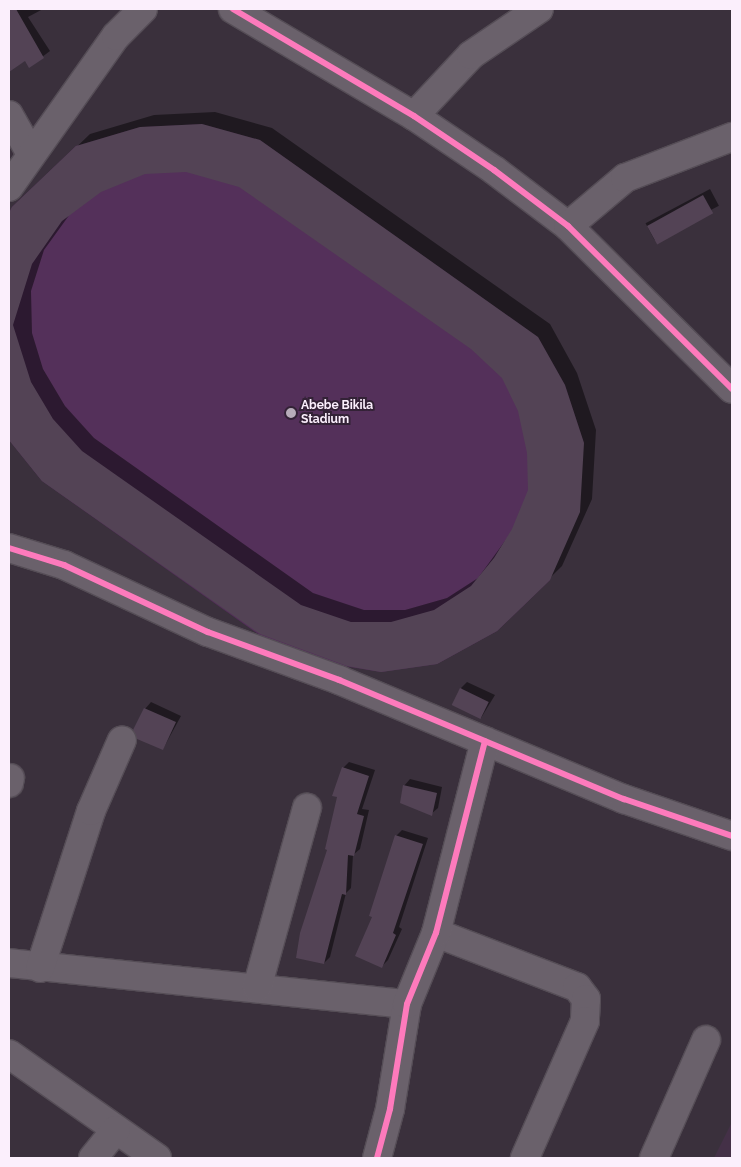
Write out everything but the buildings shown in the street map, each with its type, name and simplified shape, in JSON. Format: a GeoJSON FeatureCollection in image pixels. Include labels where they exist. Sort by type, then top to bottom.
{"type":"FeatureCollection","features":[{"type":"Feature","properties":{"kind":"street"},"geometry":{"type":"LineString","coordinates":[[9,187],[116,36],[143,9]]}},
{"type":"Feature","properties":{"kind":"street"},"geometry":{"type":"LineString","coordinates":[[233,9],[414,116],[494,170],[568,226],[729,378]]}},
{"type":"Feature","properties":{"kind":"street"},"geometry":{"type":"LineString","coordinates":[[414,116],[471,55],[539,9]]}},
{"type":"Feature","properties":{"kind":"street"},"geometry":{"type":"LineString","coordinates":[[9,115],[31,154]]}},
{"type":"Feature","properties":{"kind":"street"},"geometry":{"type":"LineString","coordinates":[[568,226],[625,178],[732,137]]}},
{"type":"Feature","properties":{"kind":"street"},"geometry":{"type":"LineString","coordinates":[[9,548],[64,565],[208,632],[339,680],[624,799],[732,836]]}},
{"type":"Feature","properties":{"kind":"street"},"geometry":{"type":"LineString","coordinates":[[40,968],[91,811],[122,740]]}},
{"type":"Feature","properties":{"kind":"street"},"geometry":{"type":"LineString","coordinates":[[377,1158],[390,1109],[407,1004],[436,933],[485,741]]}},
{"type":"Feature","properties":{"kind":"street"},"geometry":{"type":"LineString","coordinates":[[257,988],[307,808]]}},
{"type":"Feature","properties":{"kind":"street"},"geometry":{"type":"LineString","coordinates":[[436,933],[577,988],[586,1000],[585,1021],[525,1158]]}},
{"type":"Feature","properties":{"kind":"street"},"geometry":{"type":"LineString","coordinates":[[9,963],[40,968],[407,1004]]}},
{"type":"Feature","properties":{"kind":"street"},"geometry":{"type":"LineString","coordinates":[[654,1158],[706,1040]]}},
{"type":"Feature","properties":{"kind":"street"},"geometry":{"type":"LineString","coordinates":[[9,1054],[157,1158]]}},
{"type":"Feature","properties":{"kind":"street"},"geometry":{"type":"LineString","coordinates":[[93,1158],[116,1130]]}},
{"type":"Feature","properties":{"kind":"shaded area","name":"Abebe Bikila Stadium"},"geometry":{"type":"Polygon","coordinates":[[[202,124],[260,140],[538,337],[565,385],[584,443],[550,580],[497,631],[437,664],[381,672],[320,662],[271,643],[42,481],[9,440],[9,213],[12,207],[76,146],[140,127],[202,124]]]}},
{"type":"Feature","properties":{"kind":"shaded area"},"geometry":{"type":"Polygon","coordinates":[[[732,1122],[732,1158],[714,1158],[732,1122]]]}},
{"type":"Feature","properties":{"kind":"cycle path"},"geometry":{"type":"LineString","coordinates":[[233,9],[414,116],[494,170],[568,226],[732,389]]}},
{"type":"Feature","properties":{"kind":"cycle path"},"geometry":{"type":"LineString","coordinates":[[9,548],[64,565],[208,632],[339,680],[624,799],[732,836]]}},
{"type":"Feature","properties":{"kind":"cycle path"},"geometry":{"type":"LineString","coordinates":[[377,1158],[390,1109],[407,1004],[436,933],[485,741]]}},
{"type":"Feature","properties":{"kind":"place","name":"Abebe Bikila Stadium"},"geometry":{"type":"Point","coordinates":[291,413]}}]}
